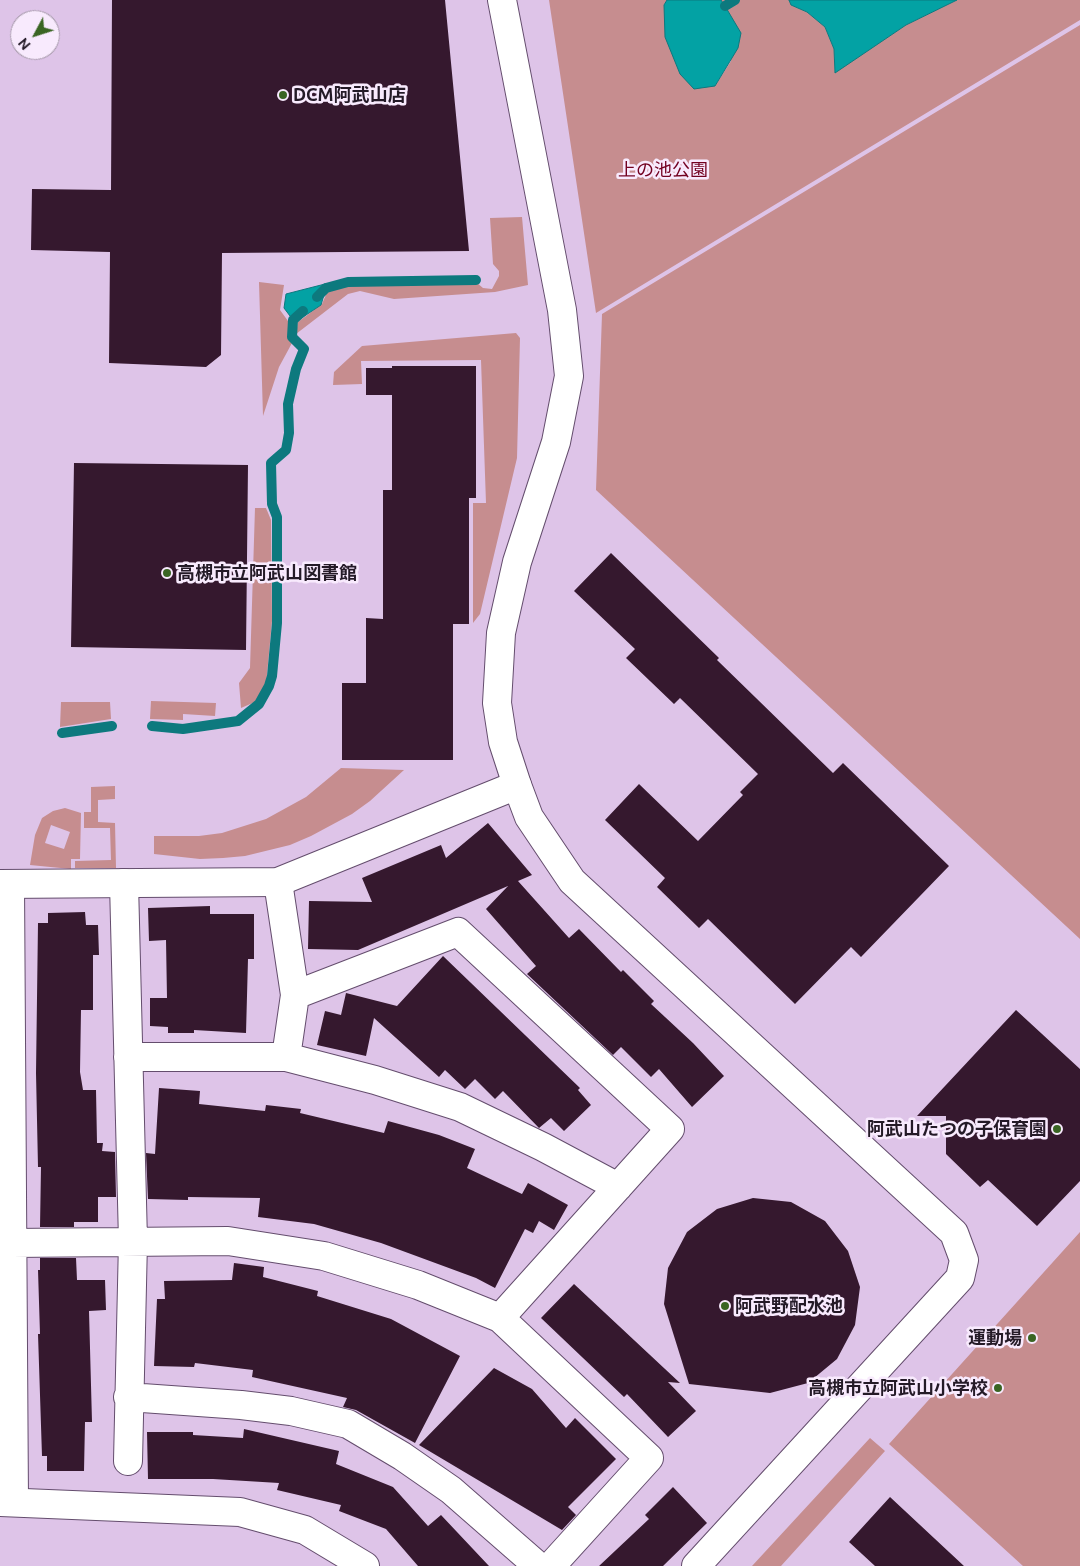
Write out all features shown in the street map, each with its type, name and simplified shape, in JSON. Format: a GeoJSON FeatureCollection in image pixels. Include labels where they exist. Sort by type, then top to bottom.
{"type":"FeatureCollection","features":[{"type":"Feature","properties":{"kind":"street"},"geometry":{"type":"LineString","coordinates":[[502,0],[562,310],[569,376],[556,442],[517,562],[500,633],[497,703],[503,742],[529,818],[572,881],[954,1233],[964,1260],[960,1278],[696,1566]]}},
{"type":"Feature","properties":{"kind":"street"},"geometry":{"type":"LineString","coordinates":[[365,1566],[305,1530],[240,1512],[7,1502],[12,1243],[5,884],[278,882],[517,785]]}},
{"type":"Feature","properties":{"kind":"street"},"geometry":{"type":"LineString","coordinates":[[278,882],[295,995],[286,1057]]}},
{"type":"Feature","properties":{"kind":"street"},"geometry":{"type":"LineString","coordinates":[[124,883],[133,1241],[128,1461]]}},
{"type":"Feature","properties":{"kind":"street"},"geometry":{"type":"LineString","coordinates":[[295,995],[458,932],[670,1129],[500,1318]]}},
{"type":"Feature","properties":{"kind":"street"},"geometry":{"type":"LineString","coordinates":[[128,1057],[286,1057],[375,1080],[460,1107],[618,1187]]}},
{"type":"Feature","properties":{"kind":"street"},"geometry":{"type":"LineString","coordinates":[[12,1243],[228,1241],[324,1256],[418,1285],[500,1318],[649,1458],[551,1566]]}},
{"type":"Feature","properties":{"kind":"street"},"geometry":{"type":"LineString","coordinates":[[128,1397],[241,1405],[291,1411],[348,1424],[402,1456],[451,1490],[538,1566]]}},
{"type":"Feature","properties":{"kind":"green space","name":"上の池公園"},"geometry":{"type":"Polygon","coordinates":[[[549,0],[667,0],[664,5],[715,86],[731,61],[730,15],[721,0],[789,0],[791,5],[807,12],[825,27],[834,49],[835,72],[906,25],[957,0],[1080,0],[1080,20],[596,313],[549,0]]]}},
{"type":"Feature","properties":{"kind":"green space"},"geometry":{"type":"Polygon","coordinates":[[[1080,25],[1080,939],[596,490],[602,314],[1080,25]]]}},
{"type":"Feature","properties":{"kind":"green space"},"geometry":{"type":"Polygon","coordinates":[[[522,217],[528,285],[495,292],[394,299],[360,291],[348,294],[296,334],[298,322],[322,304],[328,290],[348,286],[476,282],[483,288],[492,289],[499,276],[499,271],[493,264],[490,218],[522,217]]]}},
{"type":"Feature","properties":{"kind":"green space"},"geometry":{"type":"Polygon","coordinates":[[[259,282],[284,285],[280,310],[288,321],[292,343],[279,367],[263,416],[259,282]]]}},
{"type":"Feature","properties":{"kind":"green space"},"geometry":{"type":"Polygon","coordinates":[[[516,333],[520,338],[517,458],[480,614],[473,623],[473,503],[486,503],[481,360],[361,361],[362,384],[333,385],[334,372],[362,346],[516,333]]]}},
{"type":"Feature","properties":{"kind":"green space"},"geometry":{"type":"Polygon","coordinates":[[[255,508],[266,508],[271,520],[272,621],[266,685],[255,702],[241,708],[239,683],[250,668],[255,508]]]}},
{"type":"Feature","properties":{"kind":"green space"},"geometry":{"type":"Polygon","coordinates":[[[151,701],[216,703],[215,716],[183,714],[183,720],[150,719],[151,701]]]}},
{"type":"Feature","properties":{"kind":"green space"},"geometry":{"type":"Polygon","coordinates":[[[61,702],[110,702],[111,719],[60,727],[61,702]]]}},
{"type":"Feature","properties":{"kind":"green space"},"geometry":{"type":"Polygon","coordinates":[[[341,768],[404,770],[370,801],[352,814],[290,845],[245,856],[223,858],[200,859],[154,854],[154,836],[199,836],[222,833],[266,819],[306,797],[341,768]]]}},
{"type":"Feature","properties":{"kind":"green space"},"geometry":{"type":"Polygon","coordinates":[[[115,786],[115,799],[98,800],[98,822],[115,823],[116,868],[75,868],[75,861],[111,860],[110,828],[84,828],[84,812],[91,812],[91,787],[115,786]]]}},
{"type":"Feature","properties":{"kind":"green space"},"geometry":{"type":"Polygon","coordinates":[[[65,808],[81,813],[80,859],[71,859],[71,869],[30,865],[35,835],[42,818],[53,811],[65,808]],[[51,825],[45,843],[64,849],[70,832],[51,825]]]}},
{"type":"Feature","properties":{"kind":"green space","name":"運動場"},"geometry":{"type":"Polygon","coordinates":[[[1080,1232],[1080,1566],[1023,1566],[889,1444],[1080,1232]]]}},
{"type":"Feature","properties":{"kind":"green space"},"geometry":{"type":"Polygon","coordinates":[[[870,1438],[885,1451],[781,1566],[752,1566],[870,1438]]]}},
{"type":"Feature","properties":{"kind":"shaded area"},"geometry":{"type":"Polygon","coordinates":[[[667,0],[721,0],[741,33],[738,48],[715,86],[694,89],[680,74],[665,37],[664,5],[667,0]]]}},
{"type":"Feature","properties":{"kind":"shaded area"},"geometry":{"type":"Polygon","coordinates":[[[789,0],[957,0],[906,25],[835,73],[834,49],[825,27],[807,12],[791,5],[789,0]]]}},
{"type":"Feature","properties":{"kind":"shaded area"},"geometry":{"type":"Polygon","coordinates":[[[325,284],[326,288],[321,305],[297,321],[293,320],[284,308],[286,294],[325,284]]]}},
{"type":"Feature","properties":{"kind":"building","name":"DCM阿武山店"},"geometry":{"type":"Polygon","coordinates":[[[112,0],[445,0],[469,251],[222,253],[221,355],[206,367],[109,363],[110,252],[31,250],[32,189],[111,190],[112,0]]]}},
{"type":"Feature","properties":{"kind":"building"},"geometry":{"type":"Polygon","coordinates":[[[392,366],[476,366],[476,498],[469,498],[469,624],[453,624],[453,760],[342,760],[342,683],[366,683],[366,618],[383,619],[383,490],[392,490],[392,395],[366,395],[366,368],[392,368],[392,366]]]}},
{"type":"Feature","properties":{"kind":"building"},"geometry":{"type":"Polygon","coordinates":[[[74,463],[248,465],[246,650],[71,647],[74,463]]]}},
{"type":"Feature","properties":{"kind":"building"},"geometry":{"type":"Polygon","coordinates":[[[611,553],[833,773],[843,763],[949,866],[861,957],[851,947],[795,1004],[708,919],[699,928],[657,887],[665,878],[605,820],[639,784],[698,841],[743,795],[740,792],[758,774],[680,698],[674,704],[626,658],[635,649],[574,591],[611,553]]]}},
{"type":"Feature","properties":{"kind":"building"},"geometry":{"type":"Polygon","coordinates":[[[488,823],[532,875],[518,881],[569,938],[579,929],[621,972],[623,970],[654,1001],[651,1004],[693,1043],[724,1076],[692,1107],[659,1069],[651,1077],[621,1047],[613,1055],[527,974],[536,966],[486,909],[508,886],[358,950],[308,949],[309,901],[372,902],[362,878],[441,845],[446,858],[488,823]]]}},
{"type":"Feature","properties":{"kind":"building"},"geometry":{"type":"Polygon","coordinates":[[[210,906],[210,914],[254,914],[254,959],[248,959],[246,1033],[194,1030],[194,1033],[168,1033],[168,1027],[150,1026],[150,998],[167,998],[166,940],[149,941],[148,908],[210,906]]]}},
{"type":"Feature","properties":{"kind":"building"},"geometry":{"type":"Polygon","coordinates":[[[85,912],[86,925],[98,925],[99,955],[93,955],[93,1010],[81,1010],[80,1072],[83,1090],[96,1090],[97,1143],[103,1143],[102,1151],[115,1152],[116,1197],[98,1197],[98,1222],[74,1222],[74,1227],[40,1227],[41,1167],[38,1167],[36,1073],[38,923],[48,923],[48,913],[85,912]]]}},
{"type":"Feature","properties":{"kind":"building"},"geometry":{"type":"Polygon","coordinates":[[[443,956],[580,1088],[578,1090],[591,1105],[564,1131],[551,1118],[539,1128],[503,1091],[495,1099],[475,1079],[465,1089],[445,1070],[439,1077],[374,1018],[366,1056],[317,1045],[325,1011],[341,1015],[346,993],[397,1006],[443,956]]]}},
{"type":"Feature","properties":{"kind":"building"},"geometry":{"type":"Polygon","coordinates":[[[1016,1010],[1080,1069],[1080,1181],[1037,1226],[988,1180],[980,1187],[946,1154],[946,1116],[917,1116],[1016,1010]]]}},
{"type":"Feature","properties":{"kind":"building"},"geometry":{"type":"Polygon","coordinates":[[[159,1088],[200,1091],[199,1104],[265,1111],[266,1105],[301,1109],[300,1113],[384,1133],[388,1121],[439,1135],[475,1149],[467,1168],[522,1194],[528,1183],[568,1205],[554,1230],[539,1221],[533,1233],[525,1229],[495,1288],[476,1278],[381,1243],[314,1224],[258,1217],[260,1198],[188,1197],[188,1200],[148,1199],[146,1153],[155,1154],[159,1088]]]}},
{"type":"Feature","properties":{"kind":"building"},"geometry":{"type":"Polygon","coordinates":[[[753,1198],[791,1202],[825,1221],[848,1251],[860,1287],[855,1325],[837,1359],[808,1383],[770,1393],[689,1384],[664,1304],[668,1268],[687,1232],[717,1209],[753,1198]]]}},
{"type":"Feature","properties":{"kind":"building"},"geometry":{"type":"Polygon","coordinates":[[[40,1258],[76,1258],[77,1280],[105,1280],[106,1310],[89,1311],[92,1422],[85,1422],[84,1471],[47,1471],[47,1456],[42,1456],[38,1334],[40,1334],[38,1270],[40,1270],[40,1258]]]}},
{"type":"Feature","properties":{"kind":"building"},"geometry":{"type":"Polygon","coordinates":[[[234,1263],[264,1267],[263,1277],[318,1291],[317,1296],[391,1319],[460,1356],[415,1443],[356,1410],[343,1407],[347,1398],[252,1377],[253,1370],[195,1363],[194,1367],[154,1366],[157,1299],[165,1299],[164,1281],[232,1280],[234,1263]]]}},
{"type":"Feature","properties":{"kind":"building"},"geometry":{"type":"Polygon","coordinates":[[[574,1284],[680,1383],[668,1382],[696,1411],[668,1437],[627,1394],[624,1397],[541,1318],[574,1284]]]}},
{"type":"Feature","properties":{"kind":"building"},"geometry":{"type":"Polygon","coordinates":[[[494,1368],[532,1389],[566,1428],[575,1418],[616,1459],[568,1507],[576,1515],[562,1530],[419,1445],[494,1368]]]}},
{"type":"Feature","properties":{"kind":"building"},"geometry":{"type":"Polygon","coordinates":[[[244,1429],[339,1451],[336,1464],[393,1487],[428,1526],[441,1515],[489,1566],[418,1566],[386,1529],[339,1511],[341,1505],[277,1490],[279,1483],[213,1479],[148,1479],[147,1432],[193,1432],[193,1435],[243,1438],[244,1429]]]}},
{"type":"Feature","properties":{"kind":"building"},"geometry":{"type":"Polygon","coordinates":[[[673,1487],[707,1523],[663,1566],[599,1566],[649,1519],[645,1515],[673,1487]]]}},
{"type":"Feature","properties":{"kind":"building"},"geometry":{"type":"Polygon","coordinates":[[[890,1497],[964,1566],[875,1566],[849,1542],[890,1497]]]}},
{"type":"Feature","properties":{"kind":"waterway"},"geometry":{"type":"LineString","coordinates":[[725,6],[735,0]]}},
{"type":"Feature","properties":{"kind":"waterway"},"geometry":{"type":"LineString","coordinates":[[317,297],[326,288],[348,282],[476,280]]}},
{"type":"Feature","properties":{"kind":"waterway"},"geometry":{"type":"LineString","coordinates":[[152,726],[183,729],[238,721],[259,704],[269,686],[272,676],[277,623],[277,517],[272,504],[271,463],[286,450],[289,433],[288,404],[296,369],[304,349],[292,337],[293,320],[303,311]]}},
{"type":"Feature","properties":{"kind":"waterway"},"geometry":{"type":"LineString","coordinates":[[62,733],[112,726]]}},
{"type":"Feature","properties":{"kind":"place","name":"DCM阿武山店"},"geometry":{"type":"Point","coordinates":[283,95]}},
{"type":"Feature","properties":{"kind":"place","name":"高槻市立阿武山図書館"},"geometry":{"type":"Point","coordinates":[167,573]}},
{"type":"Feature","properties":{"kind":"place","name":"阿武山たつの子保育園"},"geometry":{"type":"Point","coordinates":[1057,1129]}},
{"type":"Feature","properties":{"kind":"place","name":"阿武野配水池"},"geometry":{"type":"Point","coordinates":[725,1306]}},
{"type":"Feature","properties":{"kind":"place","name":"運動場"},"geometry":{"type":"Point","coordinates":[1032,1338]}},
{"type":"Feature","properties":{"kind":"place","name":"高槻市立阿武山小学校"},"geometry":{"type":"Point","coordinates":[998,1388]}}]}
